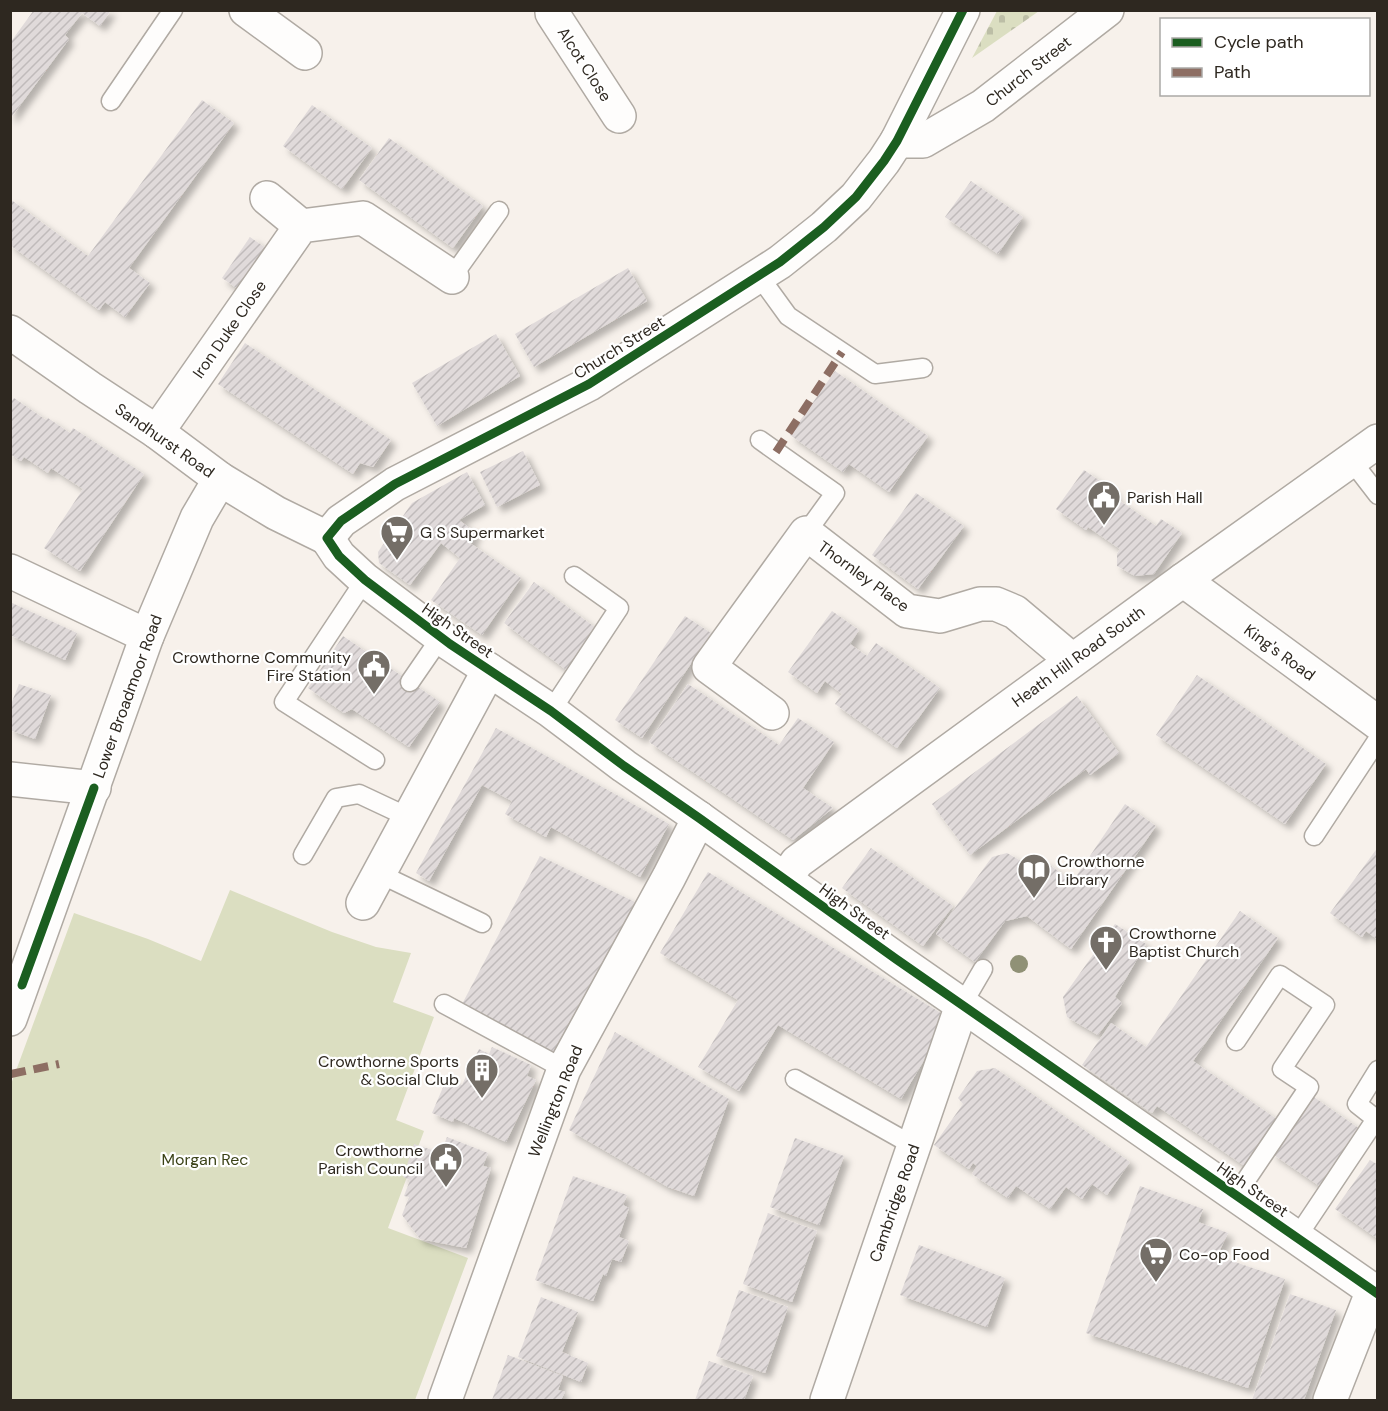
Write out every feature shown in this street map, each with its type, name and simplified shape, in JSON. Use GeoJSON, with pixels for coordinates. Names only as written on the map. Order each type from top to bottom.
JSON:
{"type":"FeatureCollection","features":[{"type":"Feature","properties":{"kind":"street"},"geometry":{"type":"LineString","coordinates":[[246,10],[305,53]]}},
{"type":"Feature","properties":{"kind":"street","name":"Alcot Close"},"geometry":{"type":"LineString","coordinates":[[552,10],[619,116]]}},
{"type":"Feature","properties":{"kind":"street"},"geometry":{"type":"LineString","coordinates":[[897,141],[963,10]]}},
{"type":"Feature","properties":{"kind":"street","name":"Church Street"},"geometry":{"type":"LineString","coordinates":[[327,537],[341,521],[395,484],[589,384],[780,262],[824,227],[856,197],[897,141],[923,141],[983,106],[1107,10]]}},
{"type":"Feature","properties":{"kind":"street"},"geometry":{"type":"LineString","coordinates":[[267,198],[301,226],[363,219],[452,277]]}},
{"type":"Feature","properties":{"kind":"street","name":"Iron Duke Close"},"geometry":{"type":"LineString","coordinates":[[157,432],[301,226]]}},
{"type":"Feature","properties":{"kind":"street","name":"Sandhurst Road"},"geometry":{"type":"LineString","coordinates":[[10,332],[157,432],[220,479],[276,513],[327,537]]}},
{"type":"Feature","properties":{"kind":"street","name":"Heath Hill Road South"},"geometry":{"type":"LineString","coordinates":[[785,879],[797,862],[1072,660],[1377,441]]}},
{"type":"Feature","properties":{"kind":"street","name":"Lower Broadmoor Road"},"geometry":{"type":"LineString","coordinates":[[10,1019],[147,636],[197,518],[220,479]]}},
{"type":"Feature","properties":{"kind":"street","name":"Thornley Place"},"geometry":{"type":"LineString","coordinates":[[772,713],[709,667],[806,533],[906,611],[940,616],[980,604],[996,604],[1014,612],[1072,660]]}},
{"type":"Feature","properties":{"kind":"street","name":"High Street"},"geometry":{"type":"LineString","coordinates":[[327,537],[339,556],[365,579],[441,637],[551,711],[624,766],[962,1005],[1375,1292]]}},
{"type":"Feature","properties":{"kind":"street"},"geometry":{"type":"LineString","coordinates":[[10,571],[147,636]]}},
{"type":"Feature","properties":{"kind":"street","name":"King's Road"},"geometry":{"type":"LineString","coordinates":[[1183,580],[1377,723]]}},
{"type":"Feature","properties":{"kind":"street","name":"High Street"},"geometry":{"type":"LineString","coordinates":[[363,903],[489,670]]}},
{"type":"Feature","properties":{"kind":"street"},"geometry":{"type":"LineString","coordinates":[[10,779],[94,788]]}},
{"type":"Feature","properties":{"kind":"street","name":"Wellington Road"},"geometry":{"type":"LineString","coordinates":[[445,1401],[564,1069],[699,818]]}},
{"type":"Feature","properties":{"kind":"street","name":"Cambridge Road"},"geometry":{"type":"LineString","coordinates":[[827,1401],[962,1005]]}},
{"type":"Feature","properties":{"kind":"street"},"geometry":{"type":"LineString","coordinates":[[1330,1401],[1375,1292]]}},
{"type":"Feature","properties":{"kind":"lane"},"geometry":{"type":"LineString","coordinates":[[111,101],[173,10]]}},
{"type":"Feature","properties":{"kind":"lane"},"geometry":{"type":"LineString","coordinates":[[452,277],[499,211]]}},
{"type":"Feature","properties":{"kind":"lane"},"geometry":{"type":"LineString","coordinates":[[759,276],[788,316],[875,374],[923,368]]}},
{"type":"Feature","properties":{"kind":"lane"},"geometry":{"type":"LineString","coordinates":[[760,440],[835,493],[806,533]]}},
{"type":"Feature","properties":{"kind":"lane"},"geometry":{"type":"LineString","coordinates":[[1351,460],[1377,495]]}},
{"type":"Feature","properties":{"kind":"lane"},"geometry":{"type":"LineString","coordinates":[[551,711],[619,608],[574,576]]}},
{"type":"Feature","properties":{"kind":"lane"},"geometry":{"type":"LineString","coordinates":[[365,579],[285,702],[375,760]]}},
{"type":"Feature","properties":{"kind":"lane"},"geometry":{"type":"LineString","coordinates":[[410,682],[441,637]]}},
{"type":"Feature","properties":{"kind":"lane"},"geometry":{"type":"LineString","coordinates":[[1314,836],[1377,739]]}},
{"type":"Feature","properties":{"kind":"lane"},"geometry":{"type":"LineString","coordinates":[[303,855],[336,798],[358,794],[408,817]]}},
{"type":"Feature","properties":{"kind":"lane"},"geometry":{"type":"LineString","coordinates":[[378,873],[482,923]]}},
{"type":"Feature","properties":{"kind":"lane"},"geometry":{"type":"LineString","coordinates":[[962,1005],[983,969]]}},
{"type":"Feature","properties":{"kind":"lane"},"geometry":{"type":"LineString","coordinates":[[1236,1041],[1280,975],[1325,1005],[1282,1070],[1309,1087],[1236,1195]]}},
{"type":"Feature","properties":{"kind":"lane"},"geometry":{"type":"LineString","coordinates":[[444,1004],[564,1069]]}},
{"type":"Feature","properties":{"kind":"lane"},"geometry":{"type":"LineString","coordinates":[[1297,1237],[1376,1119],[1356,1104],[1377,1070]]}},
{"type":"Feature","properties":{"kind":"lane"},"geometry":{"type":"LineString","coordinates":[[795,1078],[914,1146]]}},
{"type":"Feature","properties":{"kind":"green space"},"geometry":{"type":"Polygon","coordinates":[[[997,11],[1039,11],[972,58],[997,11]]]}},
{"type":"Feature","properties":{"kind":"green space","name":"Morgan Rec"},"geometry":{"type":"Polygon","coordinates":[[[230,890],[332,932],[376,947],[411,953],[393,1002],[434,1017],[396,1120],[424,1131],[388,1228],[468,1258],[415,1400],[11,1400],[10,1087],[74,913],[148,939],[201,961],[230,890]]]}},
{"type":"Feature","properties":{"kind":"building"},"geometry":{"type":"Polygon","coordinates":[[[34,10],[111,10],[100,26],[82,13],[65,35],[69,39],[10,119],[10,43],[34,10]]]}},
{"type":"Feature","properties":{"kind":"building"},"geometry":{"type":"Polygon","coordinates":[[[202,100],[234,123],[129,268],[150,283],[125,317],[105,302],[99,310],[10,245],[10,199],[88,256],[202,100]]]}},
{"type":"Feature","properties":{"kind":"building"},"geometry":{"type":"Polygon","coordinates":[[[312,105],[372,148],[342,189],[283,146],[312,105]]]}},
{"type":"Feature","properties":{"kind":"building"},"geometry":{"type":"Polygon","coordinates":[[[389,138],[483,206],[453,248],[359,180],[389,138]]]}},
{"type":"Feature","properties":{"kind":"building"},"geometry":{"type":"Polygon","coordinates":[[[971,181],[1023,217],[998,254],[945,217],[971,181]]]}},
{"type":"Feature","properties":{"kind":"building"},"geometry":{"type":"Polygon","coordinates":[[[250,237],[273,253],[245,294],[222,278],[250,237]]]}},
{"type":"Feature","properties":{"kind":"building"},"geometry":{"type":"Polygon","coordinates":[[[628,268],[647,301],[534,367],[515,334],[628,268]]]}},
{"type":"Feature","properties":{"kind":"building"},"geometry":{"type":"Polygon","coordinates":[[[496,334],[520,376],[437,426],[412,383],[496,334]]]}},
{"type":"Feature","properties":{"kind":"building"},"geometry":{"type":"Polygon","coordinates":[[[245,343],[391,440],[373,467],[360,463],[353,474],[218,384],[245,343]]]}},
{"type":"Feature","properties":{"kind":"building"},"geometry":{"type":"Polygon","coordinates":[[[835,371],[928,436],[889,492],[849,464],[843,472],[790,435],[835,371]]]}},
{"type":"Feature","properties":{"kind":"building"},"geometry":{"type":"Polygon","coordinates":[[[14,398],[70,433],[73,428],[144,474],[80,571],[44,548],[83,489],[51,468],[48,473],[24,457],[21,461],[10,454],[10,403],[14,398]]]}},
{"type":"Feature","properties":{"kind":"building"},"geometry":{"type":"Polygon","coordinates":[[[523,451],[540,485],[497,507],[480,472],[523,451]]]}},
{"type":"Feature","properties":{"kind":"building"},"geometry":{"type":"Polygon","coordinates":[[[1084,470],[1116,492],[1113,496],[1156,526],[1161,519],[1182,533],[1154,574],[1135,576],[1117,566],[1117,554],[1120,549],[1088,527],[1086,530],[1056,509],[1084,470]]]}},
{"type":"Feature","properties":{"kind":"building"},"geometry":{"type":"Polygon","coordinates":[[[467,472],[485,505],[459,520],[476,533],[470,543],[521,578],[482,635],[431,600],[460,558],[441,543],[410,585],[379,563],[378,552],[412,503],[467,472]]]}},
{"type":"Feature","properties":{"kind":"building"},"geometry":{"type":"Polygon","coordinates":[[[916,493],[964,526],[918,589],[872,555],[916,493]]]}},
{"type":"Feature","properties":{"kind":"building"},"geometry":{"type":"Polygon","coordinates":[[[534,582],[600,631],[569,672],[504,623],[534,582]]]}},
{"type":"Feature","properties":{"kind":"building"},"geometry":{"type":"Polygon","coordinates":[[[10,602],[77,633],[65,660],[10,635],[10,602]]]}},
{"type":"Feature","properties":{"kind":"building"},"geometry":{"type":"Polygon","coordinates":[[[832,611],[859,630],[850,644],[867,656],[876,643],[940,688],[897,748],[835,704],[842,694],[825,681],[817,693],[788,672],[832,611]]]}},
{"type":"Feature","properties":{"kind":"building"},"geometry":{"type":"Polygon","coordinates":[[[685,616],[711,633],[642,738],[615,720],[685,616]]]}},
{"type":"Feature","properties":{"kind":"building","name":"Crowthorne Community Fire Station"},"geometry":{"type":"Polygon","coordinates":[[[343,636],[440,702],[409,747],[352,709],[344,713],[308,688],[343,636]]]}},
{"type":"Feature","properties":{"kind":"building"},"geometry":{"type":"Polygon","coordinates":[[[1197,675],[1326,764],[1285,824],[1156,735],[1197,675]]]}},
{"type":"Feature","properties":{"kind":"building"},"geometry":{"type":"Polygon","coordinates":[[[19,684],[51,695],[35,739],[10,730],[10,707],[19,684]]]}},
{"type":"Feature","properties":{"kind":"building"},"geometry":{"type":"Polygon","coordinates":[[[688,684],[779,745],[798,718],[834,742],[803,788],[833,808],[793,840],[649,742],[688,684]]]}},
{"type":"Feature","properties":{"kind":"building"},"geometry":{"type":"Polygon","coordinates":[[[1077,696],[1119,753],[1090,775],[1086,769],[970,855],[932,804],[1077,696]]]}},
{"type":"Feature","properties":{"kind":"building"},"geometry":{"type":"Polygon","coordinates":[[[496,728],[669,824],[640,877],[551,827],[546,837],[505,814],[512,801],[482,785],[429,881],[416,873],[496,728]]]}},
{"type":"Feature","properties":{"kind":"building","name":"Crowthorne Library"},"geometry":{"type":"Polygon","coordinates":[[[1125,804],[1156,826],[1071,949],[1027,916],[1005,921],[975,962],[936,934],[992,857],[1007,853],[1026,864],[1042,860],[1073,881],[1125,804]]]}},
{"type":"Feature","properties":{"kind":"building"},"geometry":{"type":"Polygon","coordinates":[[[1378,847],[1378,940],[1366,931],[1362,937],[1330,913],[1378,847]]]}},
{"type":"Feature","properties":{"kind":"building"},"geometry":{"type":"Polygon","coordinates":[[[871,848],[953,906],[923,946],[842,888],[871,848]]]}},
{"type":"Feature","properties":{"kind":"building"},"geometry":{"type":"Polygon","coordinates":[[[540,856],[635,902],[552,1054],[460,1008],[540,856]]]}},
{"type":"Feature","properties":{"kind":"building"},"geometry":{"type":"Polygon","coordinates":[[[708,872],[949,1018],[901,1099],[778,1025],[739,1091],[698,1067],[738,1000],[660,953],[708,872]]]}},
{"type":"Feature","properties":{"kind":"building"},"geometry":{"type":"Polygon","coordinates":[[[1240,911],[1278,938],[1193,1061],[1278,1120],[1246,1167],[1157,1106],[1152,1113],[1082,1065],[1111,1023],[1146,1047],[1240,911]]]}},
{"type":"Feature","properties":{"kind":"building","name":"Crowthorne Baptist Church"},"geometry":{"type":"Polygon","coordinates":[[[1115,924],[1146,944],[1115,997],[1122,1003],[1098,1035],[1067,1017],[1063,997],[1115,924]]]}},
{"type":"Feature","properties":{"kind":"building"},"geometry":{"type":"Polygon","coordinates":[[[615,1032],[729,1099],[694,1196],[668,1187],[569,1130],[615,1032]]]}},
{"type":"Feature","properties":{"kind":"building","name":"Crowthorne Sports & Social Club"},"geometry":{"type":"Polygon","coordinates":[[[492,1047],[531,1065],[527,1076],[536,1080],[506,1142],[454,1118],[453,1122],[432,1113],[447,1078],[462,1085],[479,1049],[489,1054],[492,1047]]]}},
{"type":"Feature","properties":{"kind":"building"},"geometry":{"type":"Polygon","coordinates":[[[995,1068],[1130,1162],[1107,1195],[1092,1184],[1082,1199],[1066,1187],[1050,1209],[1016,1186],[1008,1198],[972,1174],[977,1166],[973,1163],[969,1169],[934,1145],[963,1104],[958,1098],[977,1071],[995,1068]]]}},
{"type":"Feature","properties":{"kind":"building"},"geometry":{"type":"Polygon","coordinates":[[[1311,1095],[1360,1129],[1321,1187],[1271,1153],[1311,1095]]]}},
{"type":"Feature","properties":{"kind":"building","name":"Crowthorne Parish Council"},"geometry":{"type":"Polygon","coordinates":[[[447,1137],[488,1153],[483,1166],[491,1168],[466,1248],[420,1239],[402,1215],[409,1197],[404,1196],[410,1180],[403,1177],[414,1144],[441,1153],[447,1137]]]}},
{"type":"Feature","properties":{"kind":"building"},"geometry":{"type":"Polygon","coordinates":[[[795,1138],[844,1156],[819,1225],[770,1207],[795,1138]]]}},
{"type":"Feature","properties":{"kind":"building"},"geometry":{"type":"Polygon","coordinates":[[[1370,1160],[1378,1165],[1378,1239],[1335,1209],[1370,1160]]]}},
{"type":"Feature","properties":{"kind":"building"},"geometry":{"type":"Polygon","coordinates":[[[573,1176],[627,1195],[623,1205],[629,1208],[619,1237],[629,1241],[621,1262],[612,1259],[606,1276],[603,1274],[593,1301],[535,1280],[573,1176]]]}},
{"type":"Feature","properties":{"kind":"building","name":"Co-op Food"},"geometry":{"type":"Polygon","coordinates":[[[1140,1186],[1203,1209],[1198,1222],[1228,1233],[1217,1256],[1285,1279],[1248,1388],[1086,1333],[1140,1186]]]}},
{"type":"Feature","properties":{"kind":"building"},"geometry":{"type":"Polygon","coordinates":[[[768,1213],[817,1231],[792,1302],[743,1284],[768,1213]]]}},
{"type":"Feature","properties":{"kind":"building"},"geometry":{"type":"Polygon","coordinates":[[[919,1245],[1005,1278],[987,1327],[900,1295],[919,1245]]]}},
{"type":"Feature","properties":{"kind":"building"},"geometry":{"type":"Polygon","coordinates":[[[739,1290],[788,1307],[765,1373],[716,1356],[739,1290]]]}},
{"type":"Feature","properties":{"kind":"building"},"geometry":{"type":"Polygon","coordinates":[[[1290,1294],[1336,1310],[1304,1400],[1252,1400],[1290,1294]]]}},
{"type":"Feature","properties":{"kind":"building"},"geometry":{"type":"Polygon","coordinates":[[[541,1297],[578,1312],[562,1352],[588,1363],[581,1382],[518,1357],[541,1297]]]}},
{"type":"Feature","properties":{"kind":"building"},"geometry":{"type":"Polygon","coordinates":[[[508,1355],[563,1376],[558,1390],[565,1392],[561,1400],[492,1400],[508,1355]]]}},
{"type":"Feature","properties":{"kind":"building"},"geometry":{"type":"Polygon","coordinates":[[[709,1361],[753,1376],[744,1400],[695,1400],[709,1361]]]}},
{"type":"Feature","properties":{"kind":"marked path"},"geometry":{"type":"LineString","coordinates":[[776,452],[842,352]]}},
{"type":"Feature","properties":{"kind":"marked path"},"geometry":{"type":"LineString","coordinates":[[11,1074],[59,1064]]}},
{"type":"Feature","properties":{"kind":"cycle path"},"geometry":{"type":"LineString","coordinates":[[963,10],[897,141],[856,197],[824,227],[780,262],[589,384],[395,484],[341,521],[327,538],[339,556],[365,580],[450,644],[551,711],[624,766],[896,959],[1378,1294]]}},
{"type":"Feature","properties":{"kind":"cycle path"},"geometry":{"type":"LineString","coordinates":[[22,985],[94,788]]}},
{"type":"Feature","properties":{"kind":"place","name":"Parish Hall"},"geometry":{"type":"Point","coordinates":[1104,526]}},
{"type":"Feature","properties":{"kind":"place","name":"G S Supermarket"},"geometry":{"type":"Point","coordinates":[397,561]}},
{"type":"Feature","properties":{"kind":"place","name":"Crowthorne Community Fire Station"},"geometry":{"type":"Point","coordinates":[374,695]}},
{"type":"Feature","properties":{"kind":"place","name":"Crowthorne Library"},"geometry":{"type":"Point","coordinates":[1034,899]}},
{"type":"Feature","properties":{"kind":"place","name":"Crowthorne Baptist Church"},"geometry":{"type":"Point","coordinates":[1106,971]}},
{"type":"Feature","properties":{"kind":"place","name":"Crowthorne Sports & Social Club"},"geometry":{"type":"Point","coordinates":[482,1099]}},
{"type":"Feature","properties":{"kind":"place","name":"Crowthorne Parish Council"},"geometry":{"type":"Point","coordinates":[446,1188]}},
{"type":"Feature","properties":{"kind":"place","name":"Co-op Food"},"geometry":{"type":"Point","coordinates":[1156,1283]}}]}
